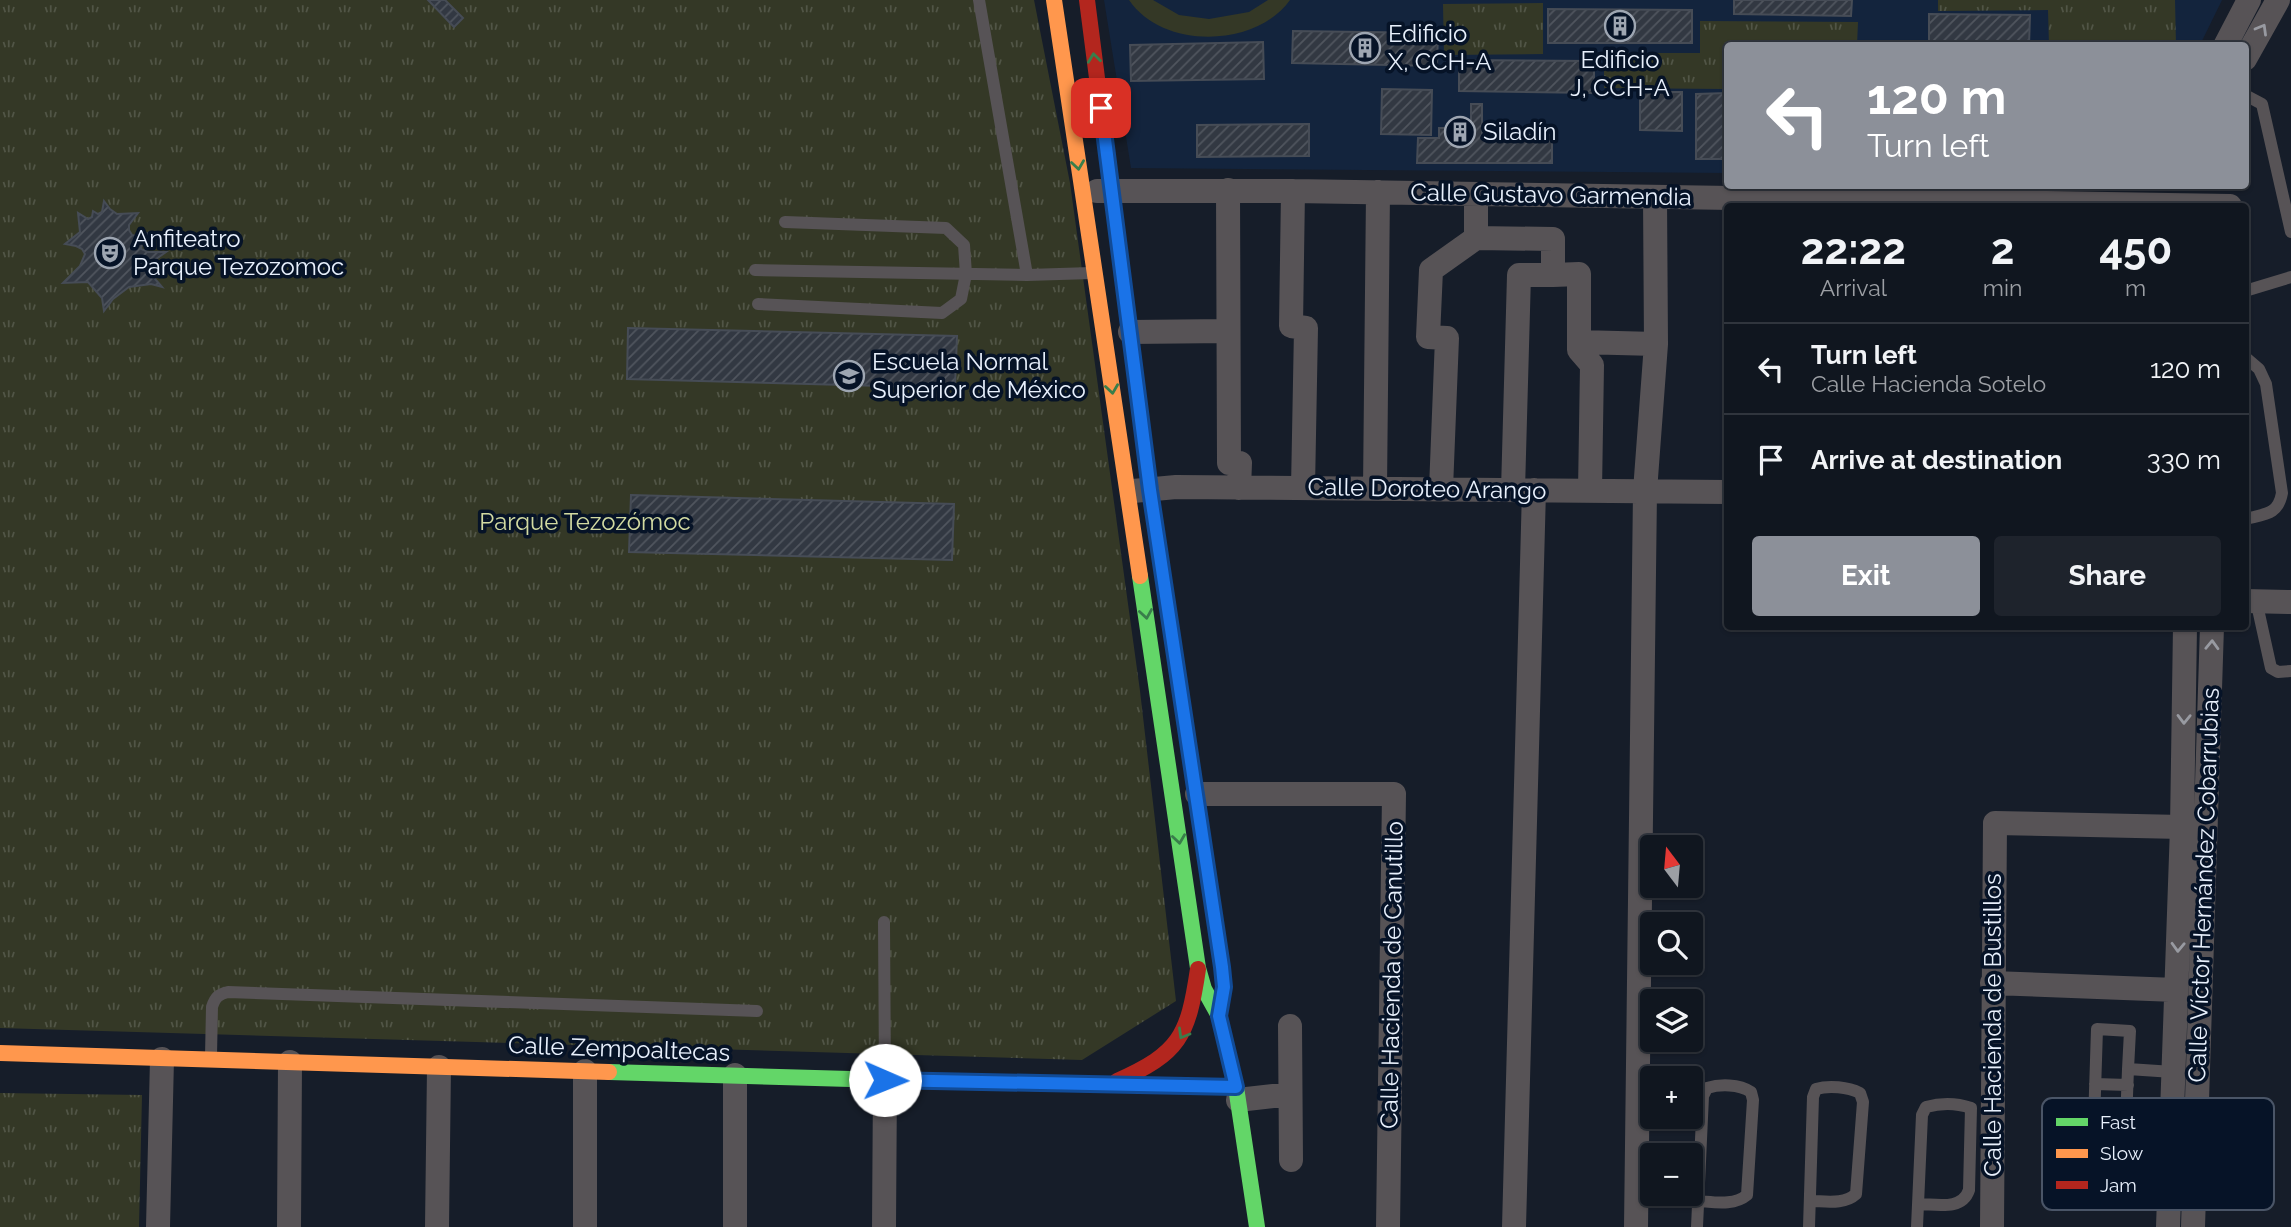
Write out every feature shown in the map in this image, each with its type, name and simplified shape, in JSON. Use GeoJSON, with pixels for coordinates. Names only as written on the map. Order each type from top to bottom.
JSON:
{"type":"FeatureCollection","features":[{"type":"Feature","properties":{"kind":"street"},"geometry":{"type":"LineString","coordinates":[[1054,0],[1095,273],[1143,495]]}},
{"type":"Feature","properties":{"kind":"street"},"geometry":{"type":"LineString","coordinates":[[1087,0],[1130,332],[1143,495],[1198,968],[1204,989],[1219,1016],[1237,1093],[1256,1224]]}},
{"type":"Feature","properties":{"kind":"street"},"geometry":{"type":"LineString","coordinates":[[2227,42],[2249,0]]}},
{"type":"Feature","properties":{"kind":"street"},"geometry":{"type":"LineString","coordinates":[[2249,52],[2278,0]]}},
{"type":"Feature","properties":{"kind":"street"},"geometry":{"type":"LineString","coordinates":[[1228,190],[1229,463],[1240,463],[1239,488]]}},
{"type":"Feature","properties":{"kind":"street"},"geometry":{"type":"LineString","coordinates":[[1293,191],[1291,326],[1306,328],[1303,488]]}},
{"type":"Feature","properties":{"kind":"street","name":"Calle Gustavo Garmendia"},"geometry":{"type":"LineString","coordinates":[[1082,192],[1378,192],[1838,203],[2204,199]]}},
{"type":"Feature","properties":{"kind":"street"},"geometry":{"type":"LineString","coordinates":[[1375,489],[1378,192]]}},
{"type":"Feature","properties":{"kind":"street"},"geometry":{"type":"LineString","coordinates":[[1476,194],[1476,238]]}},
{"type":"Feature","properties":{"kind":"street"},"geometry":{"type":"LineString","coordinates":[[1636,1227],[1645,491],[1656,344],[1655,197]]}},
{"type":"Feature","properties":{"kind":"street"},"geometry":{"type":"LineString","coordinates":[[1441,489],[1447,338],[1428,337],[1431,270],[1476,238],[1553,239],[1553,275]]}},
{"type":"Feature","properties":{"kind":"street"},"geometry":{"type":"LineString","coordinates":[[1514,1227],[1523,490],[1520,275],[1579,274],[1579,350],[1592,365],[1590,491]]}},
{"type":"Feature","properties":{"kind":"street"},"geometry":{"type":"LineString","coordinates":[[1130,332],[1228,331]]}},
{"type":"Feature","properties":{"kind":"street"},"geometry":{"type":"LineString","coordinates":[[1579,342],[1656,344]]}},
{"type":"Feature","properties":{"kind":"street","name":"Calle Doroteo Arango"},"geometry":{"type":"LineString","coordinates":[[1143,495],[1176,487],[1724,492]]}},
{"type":"Feature","properties":{"kind":"street"},"geometry":{"type":"LineString","coordinates":[[2250,601],[2291,602]]}},
{"type":"Feature","properties":{"kind":"street","name":"Calle Víctor Hernández Cobarrubias"},"geometry":{"type":"LineString","coordinates":[[2172,1098],[2182,827],[2185,630]]}},
{"type":"Feature","properties":{"kind":"street","name":"Calle Víctor Hernández Cobarrubias"},"geometry":{"type":"LineString","coordinates":[[2197,1098],[2213,630]]}},
{"type":"Feature","properties":{"kind":"street","name":"Calle Hacienda de Canutillo"},"geometry":{"type":"LineString","coordinates":[[1197,794],[1394,794],[1388,1227]]}},
{"type":"Feature","properties":{"kind":"street","name":"Calle Hacienda de Bustillos"},"geometry":{"type":"LineString","coordinates":[[1992,1227],[1995,823],[2182,827]]}},
{"type":"Feature","properties":{"kind":"street"},"geometry":{"type":"LineString","coordinates":[[1114,1083],[1149,1068],[1174,1048],[1189,1022],[1198,968]]}},
{"type":"Feature","properties":{"kind":"street"},"geometry":{"type":"LineString","coordinates":[[1992,983],[2176,990]]}},
{"type":"Feature","properties":{"kind":"street"},"geometry":{"type":"LineString","coordinates":[[1219,1016],[1224,987]]}},
{"type":"Feature","properties":{"kind":"street"},"geometry":{"type":"LineString","coordinates":[[1290,1026],[1291,1160]]}},
{"type":"Feature","properties":{"kind":"street","name":"Calle Zempoaltecas"},"geometry":{"type":"LineString","coordinates":[[0,1053],[885,1080],[1114,1083],[1237,1093]]}},
{"type":"Feature","properties":{"kind":"street"},"geometry":{"type":"LineString","coordinates":[[158,1227],[162,1059]]}},
{"type":"Feature","properties":{"kind":"street"},"geometry":{"type":"LineString","coordinates":[[289,1227],[290,1062]]}},
{"type":"Feature","properties":{"kind":"street"},"geometry":{"type":"LineString","coordinates":[[437,1227],[439,1067]]}},
{"type":"Feature","properties":{"kind":"street"},"geometry":{"type":"LineString","coordinates":[[584,1227],[585,1071]]}},
{"type":"Feature","properties":{"kind":"street"},"geometry":{"type":"LineString","coordinates":[[735,1075],[735,1227]]}},
{"type":"Feature","properties":{"kind":"street"},"geometry":{"type":"LineString","coordinates":[[884,1227],[885,1080]]}},
{"type":"Feature","properties":{"kind":"street"},"geometry":{"type":"LineString","coordinates":[[1237,1093],[1290,1094]]}},
{"type":"Feature","properties":{"kind":"lane"},"geometry":{"type":"LineString","coordinates":[[979,0],[1027,275]]}},
{"type":"Feature","properties":{"kind":"lane"},"geometry":{"type":"LineString","coordinates":[[2249,97],[2262,104],[2291,232]]}},
{"type":"Feature","properties":{"kind":"lane"},"geometry":{"type":"LineString","coordinates":[[758,304],[942,313],[961,299],[966,274],[964,245],[946,228],[785,222]]}},
{"type":"Feature","properties":{"kind":"lane"},"geometry":{"type":"LineString","coordinates":[[755,270],[1027,275],[1095,273]]}},
{"type":"Feature","properties":{"kind":"lane"},"geometry":{"type":"LineString","coordinates":[[2249,290],[2291,276]]}},
{"type":"Feature","properties":{"kind":"lane"},"geometry":{"type":"LineString","coordinates":[[2249,360],[2259,369],[2266,384],[2282,493],[2280,504],[2273,512],[2249,518]]}},
{"type":"Feature","properties":{"kind":"lane"},"geometry":{"type":"LineString","coordinates":[[2250,601],[2271,668],[2278,672],[2291,671]]}},
{"type":"Feature","properties":{"kind":"lane"},"geometry":{"type":"LineString","coordinates":[[884,922],[885,1080]]}},
{"type":"Feature","properties":{"kind":"lane"},"geometry":{"type":"LineString","coordinates":[[211,1060],[212,1007],[220,994],[228,992],[757,1011]]}},
{"type":"Feature","properties":{"kind":"lane"},"geometry":{"type":"LineString","coordinates":[[2095,1098],[2097,1029],[2130,1031],[2127,1098]]}},
{"type":"Feature","properties":{"kind":"lane"},"geometry":{"type":"LineString","coordinates":[[2128,1069],[2173,1072]]}},
{"type":"Feature","properties":{"kind":"lane"},"geometry":{"type":"LineString","coordinates":[[2095,1084],[2128,1085]]}},
{"type":"Feature","properties":{"kind":"lane"},"geometry":{"type":"LineString","coordinates":[[1715,1086],[1744,1087],[1751,1092],[1753,1100],[1749,1188],[1741,1200],[1698,1201],[1703,1096],[1707,1088],[1715,1086]]}},
{"type":"Feature","properties":{"kind":"lane"},"geometry":{"type":"LineString","coordinates":[[1809,1227],[1813,1097],[1816,1089],[1824,1086],[1852,1089],[1860,1093],[1863,1102],[1856,1194],[1843,1201],[1810,1201]]}},
{"type":"Feature","properties":{"kind":"lane"},"geometry":{"type":"LineString","coordinates":[[1917,1227],[1918,1204],[1922,1115],[1926,1107],[1935,1104],[1971,1108],[1967,1197],[1961,1203],[1918,1204]]}},
{"type":"Feature","properties":{"kind":"lane"},"geometry":{"type":"LineString","coordinates":[[1697,1227],[1698,1206]]}},
{"type":"Feature","properties":{"kind":"shaded area"},"geometry":{"type":"Polygon","coordinates":[[[1104,0],[2222,0],[2201,42],[1724,42],[1724,173],[1131,168],[1104,0]]]}},
{"type":"Feature","properties":{"kind":"green space","name":"Parque Tezozómoc"},"geometry":{"type":"Polygon","coordinates":[[[0,0],[1034,0],[1070,183],[1140,691],[1176,1001],[1082,1060],[0,1028],[0,0]]]}},
{"type":"Feature","properties":{"kind":"green space"},"geometry":{"type":"Polygon","coordinates":[[[1129,0],[1153,0],[1179,15],[1209,19],[1249,12],[1268,0],[1290,0],[1275,16],[1255,27],[1210,37],[1186,35],[1164,28],[1144,16],[1129,0]]]}},
{"type":"Feature","properties":{"kind":"green space"},"geometry":{"type":"Polygon","coordinates":[[[1938,0],[2175,0],[2176,42],[2049,42],[2048,10],[1938,11],[1938,0]]]}},
{"type":"Feature","properties":{"kind":"green space"},"geometry":{"type":"Polygon","coordinates":[[[1543,3],[1543,54],[1444,55],[1443,4],[1543,3]]]}},
{"type":"Feature","properties":{"kind":"green space"},"geometry":{"type":"Polygon","coordinates":[[[1700,21],[1858,22],[1857,42],[1724,42],[1724,89],[1604,88],[1604,53],[1700,53],[1700,21]]]}},
{"type":"Feature","properties":{"kind":"green space"},"geometry":{"type":"Polygon","coordinates":[[[0,1093],[142,1095],[139,1227],[0,1227],[0,1093]]]}},
{"type":"Feature","properties":{"kind":"building"},"geometry":{"type":"Polygon","coordinates":[[[428,0],[445,0],[463,18],[454,27],[428,0]]]}},
{"type":"Feature","properties":{"kind":"building"},"geometry":{"type":"Polygon","coordinates":[[[1734,0],[1852,0],[1851,16],[1734,14],[1734,0]]]}},
{"type":"Feature","properties":{"kind":"building","name":"Edificio J, CCH-A"},"geometry":{"type":"Polygon","coordinates":[[[1548,9],[1692,10],[1692,43],[1548,43],[1548,9]]]}},
{"type":"Feature","properties":{"kind":"building"},"geometry":{"type":"Polygon","coordinates":[[[1929,14],[2030,15],[2029,42],[1929,42],[1929,14]]]}},
{"type":"Feature","properties":{"kind":"building","name":"Edificio X, CCH-A"},"geometry":{"type":"Polygon","coordinates":[[[1293,31],[1438,33],[1437,66],[1292,63],[1293,31]]]}},
{"type":"Feature","properties":{"kind":"building"},"geometry":{"type":"Polygon","coordinates":[[[1263,42],[1264,79],[1131,81],[1130,45],[1263,42]]]}},
{"type":"Feature","properties":{"kind":"building"},"geometry":{"type":"Polygon","coordinates":[[[1459,60],[1594,61],[1594,93],[1459,91],[1459,60]]]}},
{"type":"Feature","properties":{"kind":"building"},"geometry":{"type":"Polygon","coordinates":[[[1382,89],[1432,90],[1431,135],[1381,134],[1382,89]]]}},
{"type":"Feature","properties":{"kind":"building"},"geometry":{"type":"Polygon","coordinates":[[[1640,92],[1682,92],[1682,131],[1640,130],[1640,92]]]}},
{"type":"Feature","properties":{"kind":"building"},"geometry":{"type":"Polygon","coordinates":[[[1724,93],[1724,159],[1696,159],[1696,94],[1724,93]]]}},
{"type":"Feature","properties":{"kind":"building","name":"Siladín"},"geometry":{"type":"Polygon","coordinates":[[[1471,104],[1482,104],[1482,135],[1552,135],[1552,163],[1417,163],[1418,138],[1439,138],[1439,128],[1471,128],[1471,104]]]}},
{"type":"Feature","properties":{"kind":"building"},"geometry":{"type":"Polygon","coordinates":[[[1309,124],[1309,156],[1197,157],[1197,125],[1309,124]]]}},
{"type":"Feature","properties":{"kind":"building"},"geometry":{"type":"Polygon","coordinates":[[[104,201],[117,214],[138,213],[129,225],[129,230],[132,235],[140,237],[148,233],[141,249],[148,252],[166,252],[149,264],[150,273],[162,287],[151,284],[129,287],[113,299],[104,311],[102,298],[88,282],[63,283],[80,266],[85,254],[76,246],[65,244],[80,232],[78,213],[88,219],[92,217],[93,211],[98,214],[102,212],[104,201]]]}},
{"type":"Feature","properties":{"kind":"building"},"geometry":{"type":"Polygon","coordinates":[[[628,328],[957,336],[955,388],[627,379],[628,328]]]}},
{"type":"Feature","properties":{"kind":"building"},"geometry":{"type":"Polygon","coordinates":[[[631,495],[954,504],[952,560],[629,552],[631,495]]]}},
{"type":"Feature","properties":{"kind":"traffic: fast"},"geometry":{"type":"LineString","coordinates":[[1140,576],[1198,968],[1204,989],[1219,1016],[1236,1087],[1257,1227]]}},
{"type":"Feature","properties":{"kind":"traffic: fast"},"geometry":{"type":"LineString","coordinates":[[609,1072],[921,1081]]}},
{"type":"Feature","properties":{"kind":"traffic: slow"},"geometry":{"type":"LineString","coordinates":[[1054,0],[1140,576]]}},
{"type":"Feature","properties":{"kind":"traffic: slow"},"geometry":{"type":"LineString","coordinates":[[1127,312],[1149,482]]}},
{"type":"Feature","properties":{"kind":"traffic: slow"},"geometry":{"type":"LineString","coordinates":[[0,1053],[609,1072]]}},
{"type":"Feature","properties":{"kind":"traffic: slow"},"geometry":{"type":"LineString","coordinates":[[921,1081],[1236,1087]]}},
{"type":"Feature","properties":{"kind":"traffic: jam"},"geometry":{"type":"LineString","coordinates":[[1087,0],[1127,312]]}},
{"type":"Feature","properties":{"kind":"traffic: jam"},"geometry":{"type":"LineString","coordinates":[[1117,1081],[1155,1061],[1177,1040],[1190,1011],[1198,969]]}},
{"type":"Feature","properties":{"kind":"place","name":"Edificio J, CCH-A"},"geometry":{"type":"Point","coordinates":[1620,26]}},
{"type":"Feature","properties":{"kind":"place","name":"Edificio X, CCH-A"},"geometry":{"type":"Point","coordinates":[1365,48]}},
{"type":"Feature","properties":{"kind":"place","name":"Siladín"},"geometry":{"type":"Point","coordinates":[1460,132]}},
{"type":"Feature","properties":{"kind":"place","name":"Anfiteatro Parque Tezozomoc"},"geometry":{"type":"Point","coordinates":[110,253]}},
{"type":"Feature","properties":{"kind":"place","name":"Escuela Normal Superior de México"},"geometry":{"type":"Point","coordinates":[849,376]}},
{"type":"Feature","properties":{"kind":"route"},"geometry":{"type":"LineString","coordinates":[[885,1080],[1236,1087],[1219,1016],[1224,987],[1222,967],[1150,490],[1101,108]]}}]}
